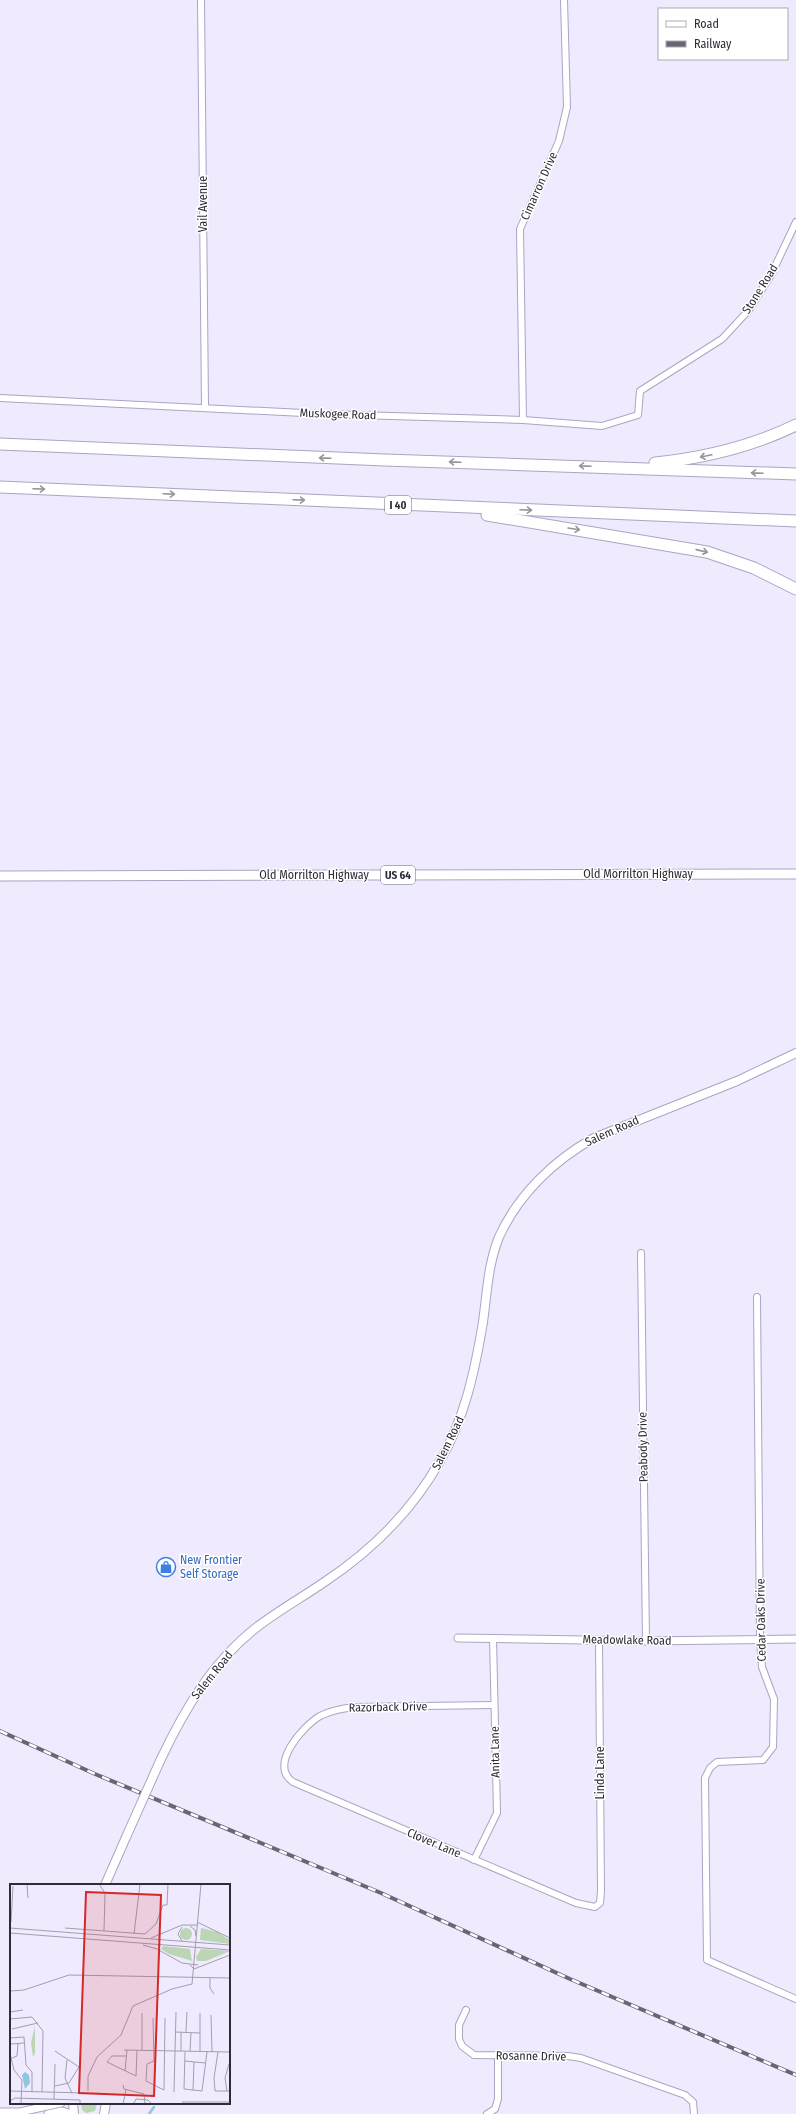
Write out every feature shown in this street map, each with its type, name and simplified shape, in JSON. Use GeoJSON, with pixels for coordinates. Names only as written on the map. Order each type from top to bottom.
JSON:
{"type":"FeatureCollection","features":[{"type":"Feature","properties":{"kind":"highway"},"geometry":{"type":"LineString","coordinates":[[612,467],[708,456],[749,445],[796,425]]}},
{"type":"Feature","properties":{"kind":"highway"},"geometry":{"type":"LineString","coordinates":[[0,444],[385,460],[796,474]]}},
{"type":"Feature","properties":{"kind":"highway","name":"I 40"},"geometry":{"type":"LineString","coordinates":[[0,487],[796,522]]}},
{"type":"Feature","properties":{"kind":"highway"},"geometry":{"type":"LineString","coordinates":[[439,507],[664,543],[707,552],[754,568],[796,589]]}},
{"type":"Feature","properties":{"kind":"main road","name":"Old Morrilton Highway"},"geometry":{"type":"LineString","coordinates":[[0,876],[796,874]]}},
{"type":"Feature","properties":{"kind":"main road","name":"Salem Road"},"geometry":{"type":"LineString","coordinates":[[105,1884],[177,1725],[197,1692],[218,1665],[257,1627],[354,1561],[401,1516],[428,1482],[442,1460],[469,1393],[474,1372],[492,1260],[499,1236],[517,1205],[540,1179],[574,1149],[594,1138],[737,1081],[796,1053]]}},
{"type":"Feature","properties":{"kind":"main road"},"geometry":{"type":"LineString","coordinates":[[104,2114],[106,2104]]}},
{"type":"Feature","properties":{"kind":"street","name":"Vail Avenue"},"geometry":{"type":"LineString","coordinates":[[201,0],[205,407]]}},
{"type":"Feature","properties":{"kind":"street","name":"Cimarron Drive"},"geometry":{"type":"LineString","coordinates":[[523,420],[520,228],[559,141],[566,107],[564,0]]}},
{"type":"Feature","properties":{"kind":"street","name":"Stone Road"},"geometry":{"type":"LineString","coordinates":[[649,384],[722,339],[748,311],[771,275],[796,222]]}},
{"type":"Feature","properties":{"kind":"street","name":"Muskogee Road"},"geometry":{"type":"LineString","coordinates":[[0,398],[323,414],[523,420],[602,426],[638,415],[640,391],[649,384]]}},
{"type":"Feature","properties":{"kind":"street","name":"Peabody Drive"},"geometry":{"type":"LineString","coordinates":[[641,1253],[646,1641]]}},
{"type":"Feature","properties":{"kind":"street","name":"Cedar Oaks Drive"},"geometry":{"type":"LineString","coordinates":[[757,1297],[760,1640],[762,1668],[774,1699],[773,1747],[763,1760],[717,1762],[710,1768],[705,1778],[707,1960],[796,1999]]}},
{"type":"Feature","properties":{"kind":"street","name":"Meadowlake Road"},"geometry":{"type":"LineString","coordinates":[[458,1638],[646,1641],[796,1639]]}},
{"type":"Feature","properties":{"kind":"street","name":"Anita Lane"},"geometry":{"type":"LineString","coordinates":[[474,1860],[496,1813],[493,1638]]}},
{"type":"Feature","properties":{"kind":"street","name":"Linda Lane"},"geometry":{"type":"LineString","coordinates":[[597,1906],[600,1902],[601,1891],[600,1640]]}},
{"type":"Feature","properties":{"kind":"street","name":"Razorback Drive"},"geometry":{"type":"LineString","coordinates":[[284,1762],[302,1730],[322,1715],[337,1709],[356,1707],[494,1706]]}},
{"type":"Feature","properties":{"kind":"street","name":"Clover Lane"},"geometry":{"type":"LineString","coordinates":[[284,1762],[286,1776],[293,1782],[576,1903],[590,1907],[597,1906]]}},
{"type":"Feature","properties":{"kind":"street","name":"Rosanne Drive"},"geometry":{"type":"LineString","coordinates":[[466,2010],[461,2017],[458,2031],[459,2039],[462,2046],[474,2055],[555,2055],[581,2058],[685,2095],[693,2102],[694,2114]]}},
{"type":"Feature","properties":{"kind":"street"},"geometry":{"type":"LineString","coordinates":[[487,2114],[495,2109],[498,2099],[498,2056]]}},
{"type":"Feature","properties":{"kind":"street"},"geometry":{"type":"LineString","coordinates":[[0,2112],[22,2113],[58,2104]]}},
{"type":"Feature","properties":{"kind":"street"},"geometry":{"type":"LineString","coordinates":[[48,2114],[62,2111],[73,2114]]}},
{"type":"Feature","properties":{"kind":"green space"},"geometry":{"type":"Polygon","coordinates":[[[81,2104],[97,2104],[95,2111],[86,2113],[82,2110],[81,2104]]]}},
{"type":"Feature","properties":{"kind":"waterway"},"geometry":{"type":"LineString","coordinates":[[149,2114],[154,2107]]}},
{"type":"Feature","properties":{"kind":"railway"},"geometry":{"type":"LineString","coordinates":[[0,1731],[95,1774],[381,1893],[570,1979],[796,2075]]}},
{"type":"Feature","properties":{"kind":"place","name":"New Frontier Self Storage"},"geometry":{"type":"Point","coordinates":[166,1567]}}]}
